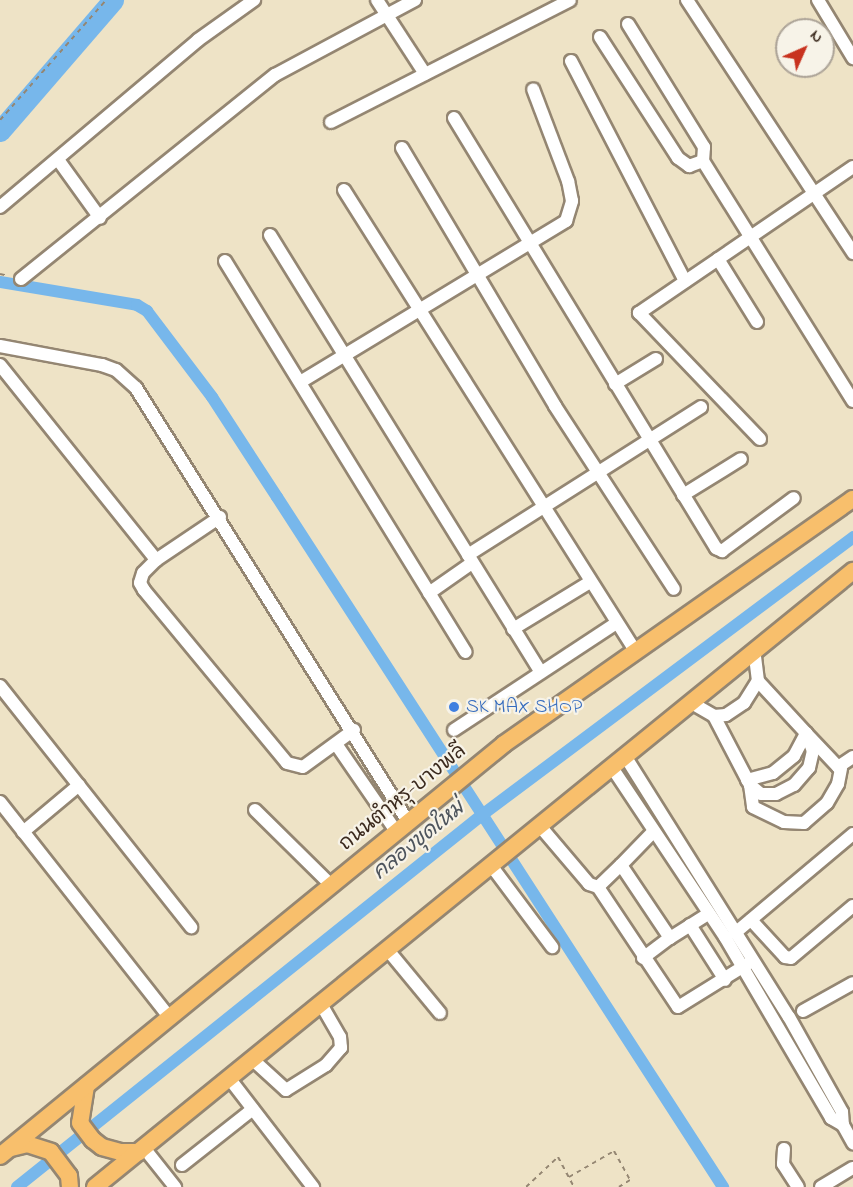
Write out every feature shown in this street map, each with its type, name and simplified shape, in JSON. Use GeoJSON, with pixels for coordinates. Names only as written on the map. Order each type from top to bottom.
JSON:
{"type":"FeatureCollection","features":[{"type":"Feature","properties":{"kind":"main road","name":"ถนนตำหรุ-บางพลี"},"geometry":{"type":"LineString","coordinates":[[5,1152],[479,763],[634,649],[853,499]]}},
{"type":"Feature","properties":{"kind":"main road"},"geometry":{"type":"LineString","coordinates":[[95,1187],[611,766],[853,572]]}},
{"type":"Feature","properties":{"kind":"main road"},"geometry":{"type":"LineString","coordinates":[[86,1086],[80,1123],[93,1140],[102,1147],[121,1152],[142,1150]]}},
{"type":"Feature","properties":{"kind":"main road"},"geometry":{"type":"LineString","coordinates":[[5,1152],[27,1144],[56,1157],[70,1187]]}},
{"type":"Feature","properties":{"kind":"street"},"geometry":{"type":"LineString","coordinates":[[0,207],[59,161],[198,40],[254,0]]}},
{"type":"Feature","properties":{"kind":"street"},"geometry":{"type":"LineString","coordinates":[[377,0],[424,74]]}},
{"type":"Feature","properties":{"kind":"street"},"geometry":{"type":"LineString","coordinates":[[21,279],[100,218],[275,75],[415,0]]}},
{"type":"Feature","properties":{"kind":"street"},"geometry":{"type":"LineString","coordinates":[[331,122],[570,0]]}},
{"type":"Feature","properties":{"kind":"street"},"geometry":{"type":"LineString","coordinates":[[687,0],[853,253]]}},
{"type":"Feature","properties":{"kind":"street"},"geometry":{"type":"LineString","coordinates":[[818,0],[853,58]]}},
{"type":"Feature","properties":{"kind":"street"},"geometry":{"type":"LineString","coordinates":[[628,24],[704,147],[703,161],[749,239],[853,402]]}},
{"type":"Feature","properties":{"kind":"street"},"geometry":{"type":"LineString","coordinates":[[600,37],[678,158],[689,166],[703,161]]}},
{"type":"Feature","properties":{"kind":"street"},"geometry":{"type":"LineString","coordinates":[[571,61],[685,281]]}},
{"type":"Feature","properties":{"kind":"street"},"geometry":{"type":"LineString","coordinates":[[302,381],[566,221],[572,201],[533,89]]}},
{"type":"Feature","properties":{"kind":"street"},"geometry":{"type":"LineString","coordinates":[[454,118],[716,548],[722,551],[794,498]]}},
{"type":"Feature","properties":{"kind":"street"},"geometry":{"type":"LineString","coordinates":[[402,147],[598,473],[674,590]]}},
{"type":"Feature","properties":{"kind":"street"},"geometry":{"type":"LineString","coordinates":[[59,161],[100,218]]}},
{"type":"Feature","properties":{"kind":"street"},"geometry":{"type":"LineString","coordinates":[[760,439],[640,316],[640,310],[749,239],[853,167]]}},
{"type":"Feature","properties":{"kind":"street"},"geometry":{"type":"LineString","coordinates":[[344,190],[634,649]]}},
{"type":"Feature","properties":{"kind":"street"},"geometry":{"type":"LineString","coordinates":[[270,235],[540,671]]}},
{"type":"Feature","properties":{"kind":"street"},"geometry":{"type":"LineString","coordinates":[[718,259],[757,322]]}},
{"type":"Feature","properties":{"kind":"street"},"geometry":{"type":"LineString","coordinates":[[225,261],[302,381],[466,652]]}},
{"type":"Feature","properties":{"kind":"street"},"geometry":{"type":"LineString","coordinates":[[0,346],[116,370],[136,388],[354,730],[401,825]]}},
{"type":"Feature","properties":{"kind":"street"},"geometry":{"type":"LineString","coordinates":[[615,384],[656,359]]}},
{"type":"Feature","properties":{"kind":"street"},"geometry":{"type":"LineString","coordinates":[[0,365],[156,560]]}},
{"type":"Feature","properties":{"kind":"street"},"geometry":{"type":"LineString","coordinates":[[429,592],[470,559],[543,508],[701,407]]}},
{"type":"Feature","properties":{"kind":"street"},"geometry":{"type":"LineString","coordinates":[[683,495],[741,459]]}},
{"type":"Feature","properties":{"kind":"street"},"geometry":{"type":"LineString","coordinates":[[220,518],[156,560],[143,573],[140,583],[144,590],[287,763],[303,767],[354,730]]}},
{"type":"Feature","properties":{"kind":"street"},"geometry":{"type":"LineString","coordinates":[[513,629],[590,582]]}},
{"type":"Feature","properties":{"kind":"street"},"geometry":{"type":"LineString","coordinates":[[454,729],[616,622]]}},
{"type":"Feature","properties":{"kind":"street"},"geometry":{"type":"LineString","coordinates":[[754,650],[758,681],[841,768]]}},
{"type":"Feature","properties":{"kind":"street"},"geometry":{"type":"LineString","coordinates":[[714,716],[726,715],[744,703],[758,681]]}},
{"type":"Feature","properties":{"kind":"street"},"geometry":{"type":"LineString","coordinates":[[0,686],[191,927]]}},
{"type":"Feature","properties":{"kind":"street"},"geometry":{"type":"LineString","coordinates":[[690,702],[714,716],[748,783],[753,807],[784,822],[804,823],[827,803],[838,784],[841,768],[853,758]]}},
{"type":"Feature","properties":{"kind":"street"},"geometry":{"type":"LineString","coordinates":[[748,783],[773,773],[794,756],[806,733]]}},
{"type":"Feature","properties":{"kind":"street"},"geometry":{"type":"LineString","coordinates":[[748,783],[762,794],[776,794],[794,785],[809,768],[813,751],[806,733]]}},
{"type":"Feature","properties":{"kind":"street"},"geometry":{"type":"LineString","coordinates":[[336,744],[401,825]]}},
{"type":"Feature","properties":{"kind":"street"},"geometry":{"type":"LineString","coordinates":[[625,756],[735,933],[748,964]]}},
{"type":"Feature","properties":{"kind":"street"},"geometry":{"type":"LineString","coordinates":[[611,766],[708,914],[748,964],[842,1112],[843,1125],[853,1143]]}},
{"type":"Feature","properties":{"kind":"street"},"geometry":{"type":"LineString","coordinates":[[23,832],[79,785]]}},
{"type":"Feature","properties":{"kind":"street"},"geometry":{"type":"LineString","coordinates":[[0,802],[169,1017]]}},
{"type":"Feature","properties":{"kind":"street"},"geometry":{"type":"LineString","coordinates":[[255,810],[330,884]]}},
{"type":"Feature","properties":{"kind":"street"},"geometry":{"type":"LineString","coordinates":[[533,830],[582,879],[598,887],[643,958],[678,1007],[748,964]]}},
{"type":"Feature","properties":{"kind":"street"},"geometry":{"type":"LineString","coordinates":[[598,887],[654,831]]}},
{"type":"Feature","properties":{"kind":"street"},"geometry":{"type":"LineString","coordinates":[[735,933],[853,834]]}},
{"type":"Feature","properties":{"kind":"street"},"geometry":{"type":"LineString","coordinates":[[491,864],[552,947]]}},
{"type":"Feature","properties":{"kind":"street"},"geometry":{"type":"LineString","coordinates":[[621,865],[670,938]]}},
{"type":"Feature","properties":{"kind":"street"},"geometry":{"type":"LineString","coordinates":[[751,920],[785,957],[791,957],[853,906]]}},
{"type":"Feature","properties":{"kind":"street"},"geometry":{"type":"LineString","coordinates":[[643,958],[708,914]]}},
{"type":"Feature","properties":{"kind":"street"},"geometry":{"type":"LineString","coordinates":[[690,925],[725,980]]}},
{"type":"Feature","properties":{"kind":"street"},"geometry":{"type":"LineString","coordinates":[[387,949],[440,1013]]}},
{"type":"Feature","properties":{"kind":"street"},"geometry":{"type":"LineString","coordinates":[[803,1011],[853,983]]}},
{"type":"Feature","properties":{"kind":"street"},"geometry":{"type":"LineString","coordinates":[[252,1059],[285,1090],[326,1065],[341,1048],[340,1037],[320,1004]]}},
{"type":"Feature","properties":{"kind":"street"},"geometry":{"type":"LineString","coordinates":[[230,1078],[314,1187]]}},
{"type":"Feature","properties":{"kind":"street"},"geometry":{"type":"LineString","coordinates":[[182,1165],[253,1109]]}},
{"type":"Feature","properties":{"kind":"street"},"geometry":{"type":"LineString","coordinates":[[783,1149],[783,1164],[798,1187]]}},
{"type":"Feature","properties":{"kind":"street"},"geometry":{"type":"LineString","coordinates":[[142,1150],[175,1187]]}},
{"type":"Feature","properties":{"kind":"street"},"geometry":{"type":"LineString","coordinates":[[821,1187],[853,1168]]}},
{"type":"Feature","properties":{"kind":"path"},"geometry":{"type":"LineString","coordinates":[[0,120],[106,0]]}},
{"type":"Feature","properties":{"kind":"path"},"geometry":{"type":"LineString","coordinates":[[568,1177],[614,1151],[630,1180],[619,1187]]}},
{"type":"Feature","properties":{"kind":"path"},"geometry":{"type":"LineString","coordinates":[[526,1187],[558,1156],[574,1187]]}},
{"type":"Feature","properties":{"kind":"waterway"},"geometry":{"type":"LineString","coordinates":[[0,131],[113,0]]}},
{"type":"Feature","properties":{"kind":"waterway"},"geometry":{"type":"LineString","coordinates":[[0,282],[137,305],[147,311],[212,397],[723,1187]]}},
{"type":"Feature","properties":{"kind":"waterway","name":"คลองขุดใหม่"},"geometry":{"type":"LineString","coordinates":[[17,1187],[482,815],[853,537]]}},
{"type":"Feature","properties":{"kind":"place","name":"SK MAX SHOP"},"geometry":{"type":"Point","coordinates":[454,707]}}]}
